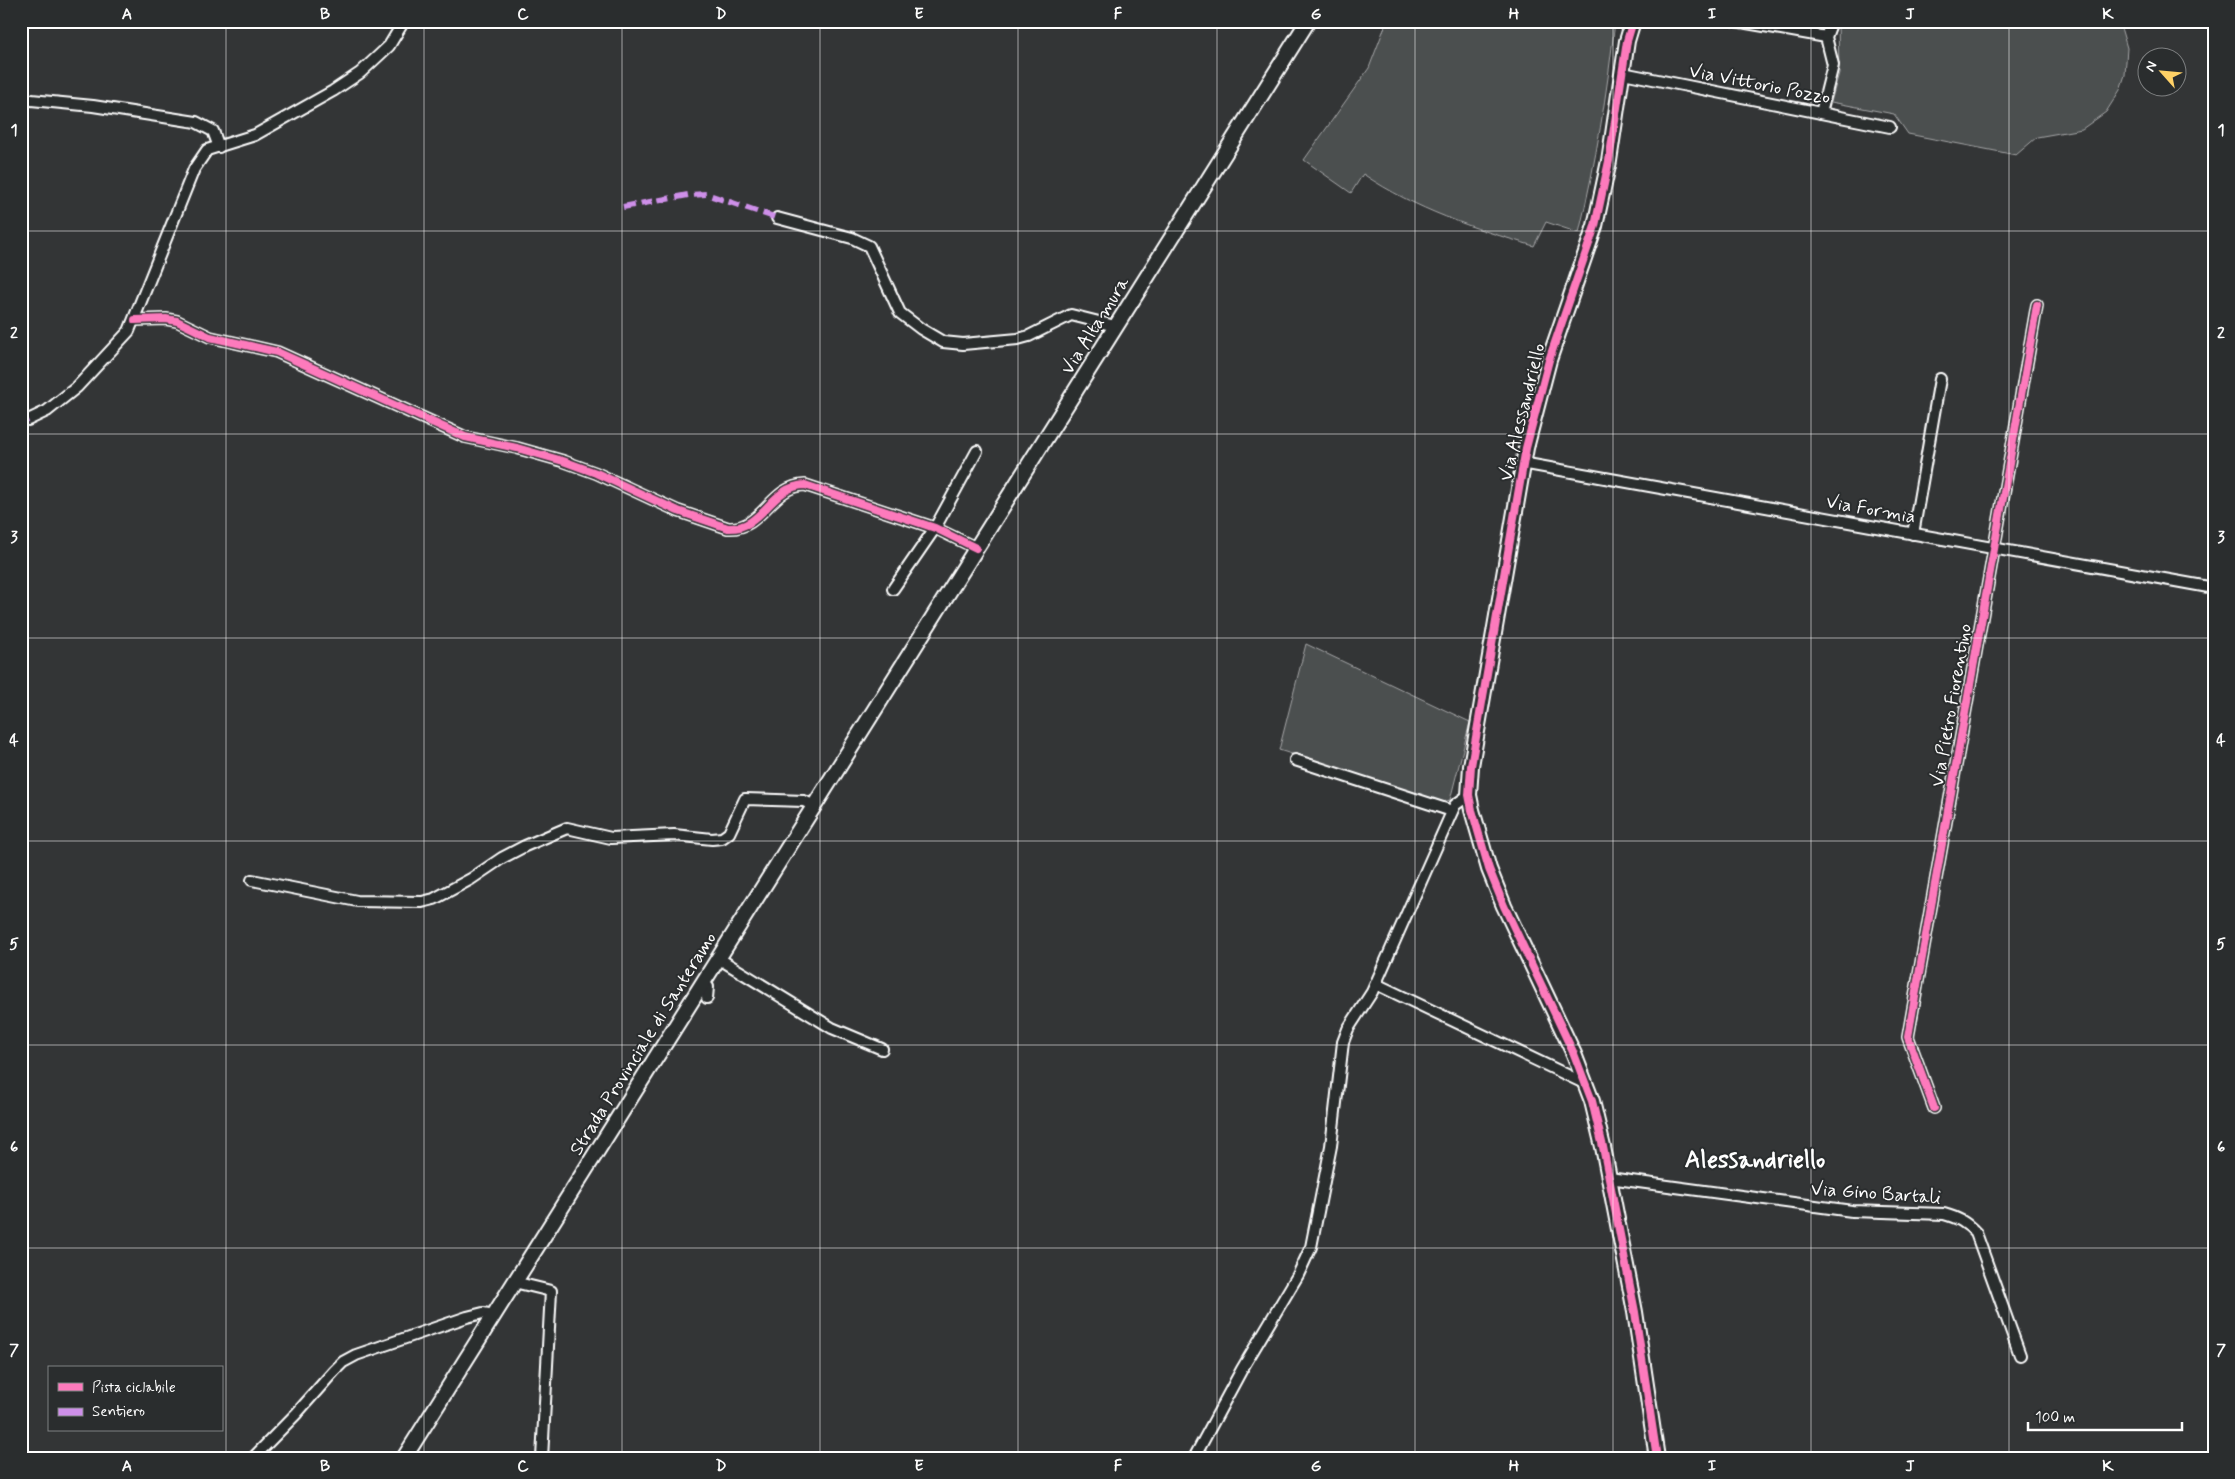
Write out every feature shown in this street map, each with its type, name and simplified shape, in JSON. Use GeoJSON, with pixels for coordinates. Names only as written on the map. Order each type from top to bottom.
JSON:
{"type":"FeatureCollection","features":[{"type":"Feature","properties":{"kind":"main road","name":"Via Altamura"},"geometry":{"type":"LineString","coordinates":[[913,649],[1308,21]]}},
{"type":"Feature","properties":{"kind":"main road","name":"Via Alessandriello"},"geometry":{"type":"LineString","coordinates":[[1626,21],[1627,42]]}},
{"type":"Feature","properties":{"kind":"main road","name":"Via Alessandriello"},"geometry":{"type":"LineString","coordinates":[[1633,21],[1627,42],[1609,161],[1595,226],[1540,388],[1522,464],[1470,766],[1469,795],[1482,846],[1504,906],[1574,1054],[1592,1101],[1609,1178],[1649,1393],[1657,1458]]}},
{"type":"Feature","properties":{"kind":"main road","name":"Strada Provinciale di Santeramo"},"geometry":{"type":"LineString","coordinates":[[404,1458],[913,649]]}},
{"type":"Feature","properties":{"kind":"street"},"geometry":{"type":"LineString","coordinates":[[28,420],[47,411],[77,388],[124,336],[135,320],[194,169],[207,150],[241,141],[269,128],[360,73],[389,46],[404,21]]}},
{"type":"Feature","properties":{"kind":"street"},"geometry":{"type":"LineString","coordinates":[[1735,21],[1826,37]]}},
{"type":"Feature","properties":{"kind":"street"},"geometry":{"type":"LineString","coordinates":[[1821,113],[1833,64],[1826,37],[1832,21]]}},
{"type":"Feature","properties":{"kind":"street","name":"Via Vittorio Pozzo"},"geometry":{"type":"LineString","coordinates":[[1623,73],[1890,127]]}},
{"type":"Feature","properties":{"kind":"street"},"geometry":{"type":"LineString","coordinates":[[21,100],[93,106],[196,122],[213,131],[219,147]]}},
{"type":"Feature","properties":{"kind":"street"},"geometry":{"type":"LineString","coordinates":[[778,218],[852,238],[869,246],[900,313],[921,329],[944,342],[963,344],[1018,339],[1029,336],[1071,315],[1115,326]]}},
{"type":"Feature","properties":{"kind":"street","name":"Via Pietro Fiorentino"},"geometry":{"type":"LineString","coordinates":[[1934,1108],[1908,1037],[2037,305]]}},
{"type":"Feature","properties":{"kind":"street"},"geometry":{"type":"LineString","coordinates":[[135,320],[166,319],[177,321],[219,339],[277,352],[465,437],[517,448],[563,461],[596,473],[678,512],[728,528],[735,528],[751,522],[786,489],[795,485],[805,485],[936,528],[976,548]]}},
{"type":"Feature","properties":{"kind":"street"},"geometry":{"type":"LineString","coordinates":[[1913,534],[1940,379]]}},
{"type":"Feature","properties":{"kind":"street"},"geometry":{"type":"LineString","coordinates":[[893,589],[936,528],[976,451]]}},
{"type":"Feature","properties":{"kind":"street","name":"Via Formia"},"geometry":{"type":"LineString","coordinates":[[1522,464],[2214,588]]}},
{"type":"Feature","properties":{"kind":"street"},"geometry":{"type":"LineString","coordinates":[[1295,760],[1452,811]]}},
{"type":"Feature","properties":{"kind":"street"},"geometry":{"type":"LineString","coordinates":[[1194,1458],[1242,1369],[1286,1297],[1307,1257],[1317,1224],[1331,1146],[1340,1052],[1348,1029],[1376,984],[1455,805],[1469,795]]}},
{"type":"Feature","properties":{"kind":"street"},"geometry":{"type":"LineString","coordinates":[[252,880],[357,901],[422,902],[434,899],[471,879],[517,850],[567,828],[611,838],[674,835],[712,839],[722,838],[730,833],[745,799],[804,801],[814,806]]}},
{"type":"Feature","properties":{"kind":"street"},"geometry":{"type":"LineString","coordinates":[[718,958],[832,1028],[882,1049]]}},
{"type":"Feature","properties":{"kind":"street"},"geometry":{"type":"LineString","coordinates":[[703,983],[708,987],[707,998]]}},
{"type":"Feature","properties":{"kind":"street"},"geometry":{"type":"LineString","coordinates":[[1376,984],[1586,1084]]}},
{"type":"Feature","properties":{"kind":"street","name":"Via Gino Bartali"},"geometry":{"type":"LineString","coordinates":[[1609,1178],[1852,1211],[1944,1214],[1957,1218],[1967,1223],[1976,1233],[2020,1356]]}},
{"type":"Feature","properties":{"kind":"street"},"geometry":{"type":"LineString","coordinates":[[514,1282],[551,1291],[542,1458]]}},
{"type":"Feature","properties":{"kind":"street"},"geometry":{"type":"LineString","coordinates":[[253,1458],[343,1362],[356,1354],[467,1317],[483,1313],[494,1315]]}},
{"type":"Feature","properties":{"kind":"shaded area"},"geometry":{"type":"Polygon","coordinates":[[[1387,21],[1615,21],[1591,180],[1579,233],[1546,222],[1534,246],[1445,217],[1383,187],[1363,174],[1351,193],[1304,160],[1369,68],[1387,21]]]}},
{"type":"Feature","properties":{"kind":"shaded area"},"geometry":{"type":"Polygon","coordinates":[[[1838,21],[2119,21],[2127,48],[2125,75],[2120,90],[2106,112],[2082,129],[2037,137],[2016,155],[1908,134],[1894,114],[1831,102],[1839,73],[1838,21]]]}},
{"type":"Feature","properties":{"kind":"shaded area"},"geometry":{"type":"Polygon","coordinates":[[[1306,644],[1470,722],[1450,800],[1443,802],[1279,750],[1306,644]]]}},
{"type":"Feature","properties":{"kind":"marked path"},"geometry":{"type":"LineString","coordinates":[[623,207],[688,195],[706,194],[777,218]]}},
{"type":"Feature","properties":{"kind":"marked path"},"geometry":{"type":"LineString","coordinates":[[21,423],[28,420]]}},
{"type":"Feature","properties":{"kind":"cycle path"},"geometry":{"type":"LineString","coordinates":[[1633,21],[1627,41],[1609,161],[1595,226],[1549,360],[1526,448],[1471,766],[1469,795],[1489,869],[1504,906],[1574,1054],[1592,1101],[1603,1147],[1635,1312],[1657,1458]]}},
{"type":"Feature","properties":{"kind":"cycle path"},"geometry":{"type":"LineString","coordinates":[[1934,1108],[1908,1037],[2037,305]]}},
{"type":"Feature","properties":{"kind":"cycle path"},"geometry":{"type":"LineString","coordinates":[[135,320],[166,319],[177,321],[210,337],[277,352],[465,437],[517,448],[563,461],[596,473],[678,511],[728,528],[740,527],[750,522],[759,516],[783,492],[793,487],[805,485],[935,528],[976,548]]}},
{"type":"Feature","properties":{"kind":"district","name":"Alessandriello"},"geometry":{"type":"Point","coordinates":[1755,1159]}}]}
